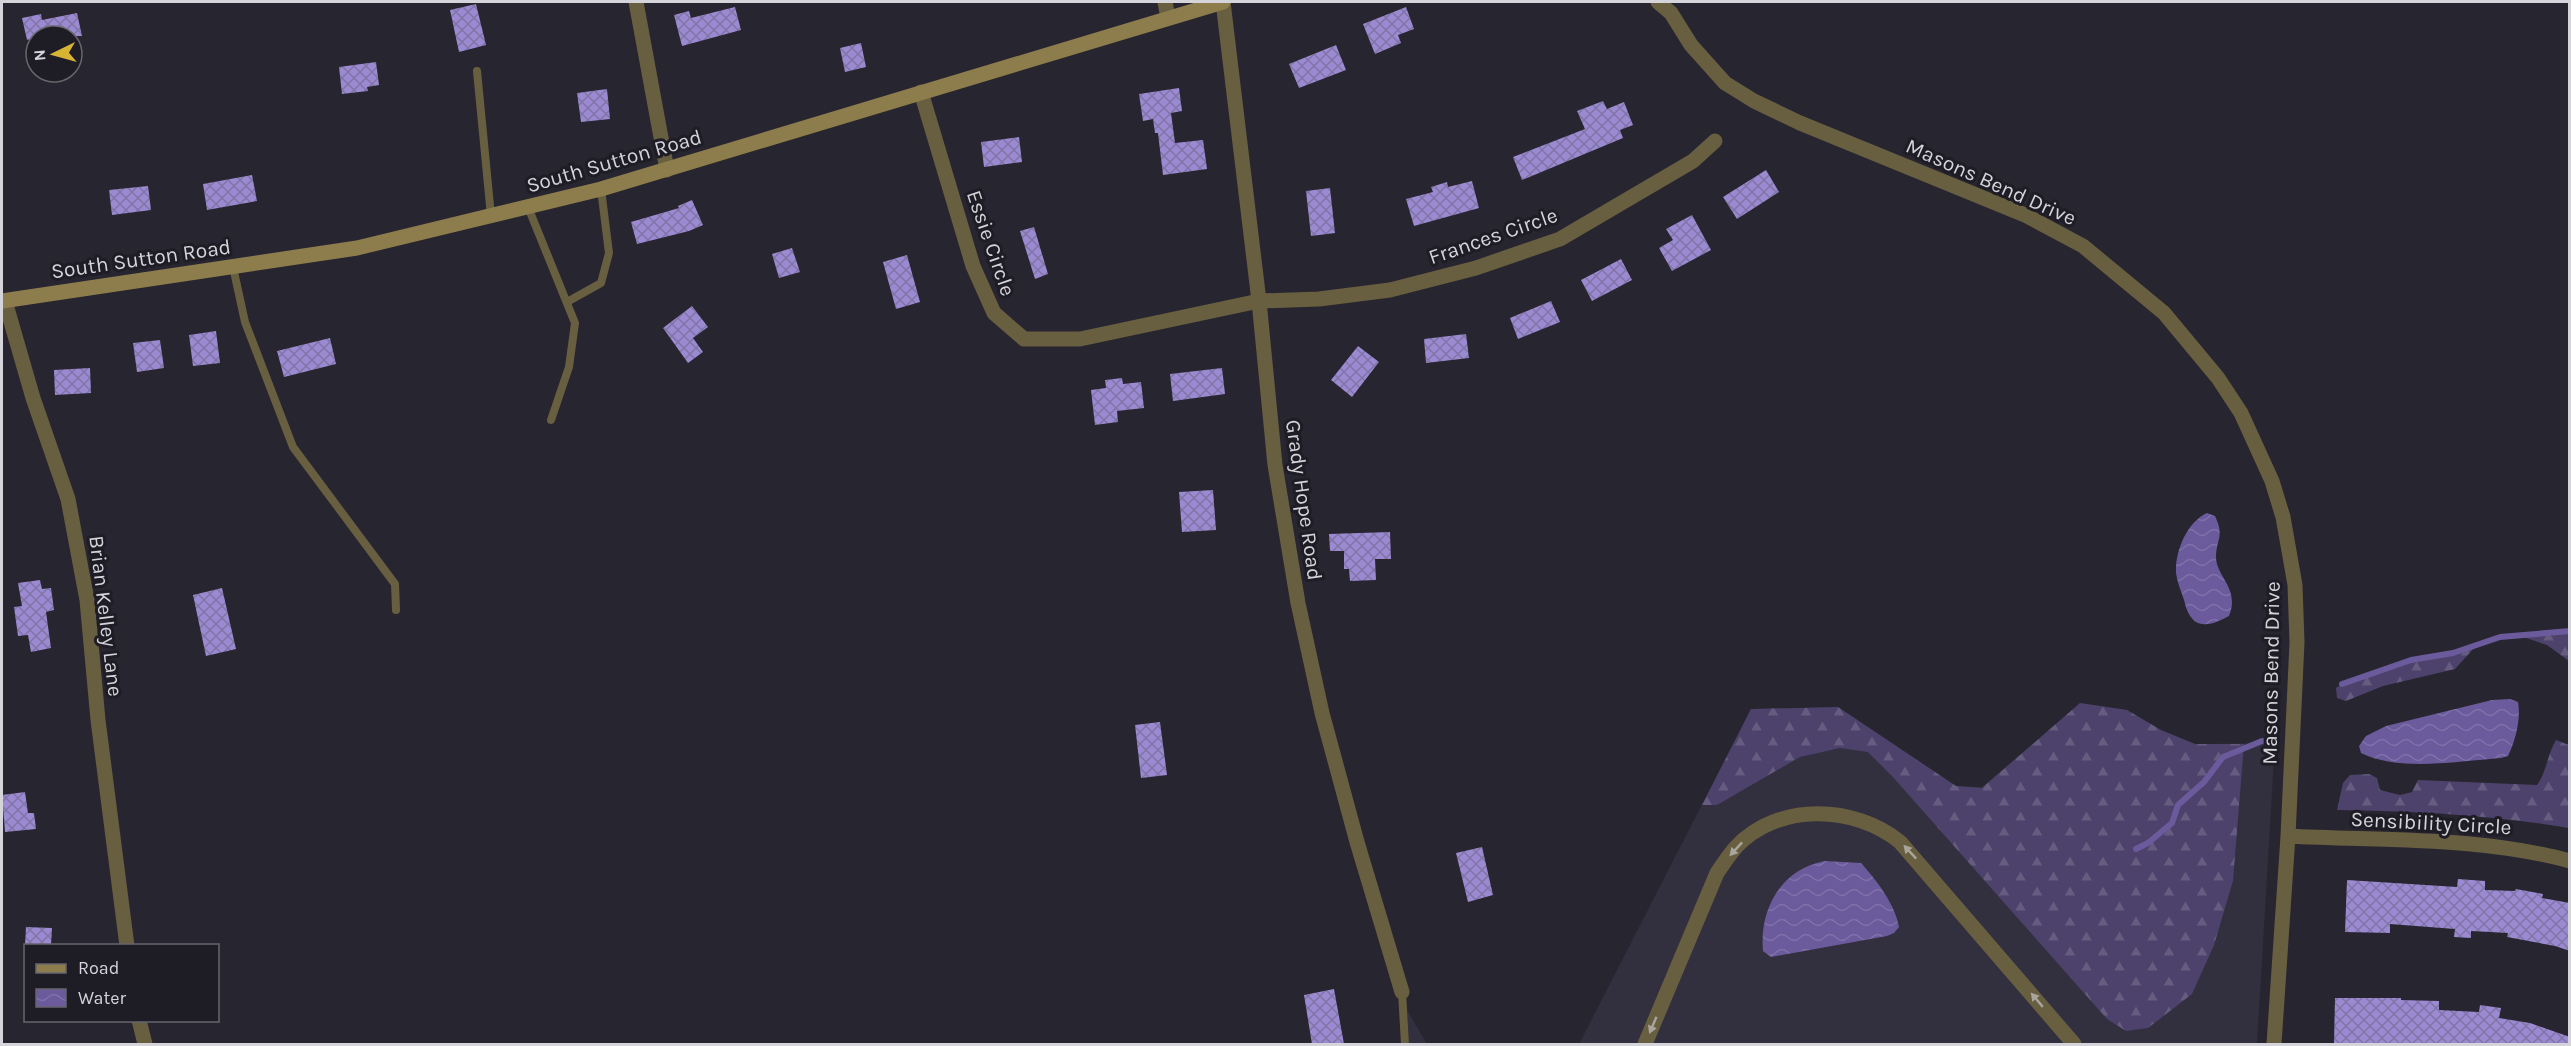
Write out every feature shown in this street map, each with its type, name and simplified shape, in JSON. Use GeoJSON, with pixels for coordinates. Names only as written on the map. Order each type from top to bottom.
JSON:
{"type":"FeatureCollection","features":[{"type":"Feature","properties":{"kind":"main road","name":"South Sutton Road"},"geometry":{"type":"LineString","coordinates":[[3,301],[357,248],[602,189],[1223,2]]}},
{"type":"Feature","properties":{"kind":"street"},"geometry":{"type":"LineString","coordinates":[[636,2],[667,170]]}},
{"type":"Feature","properties":{"kind":"street"},"geometry":{"type":"LineString","coordinates":[[1165,2],[1168,18]]}},
{"type":"Feature","properties":{"kind":"street","name":"Grady Hope Road"},"geometry":{"type":"LineString","coordinates":[[1223,2],[1259,301],[1275,465],[1298,603],[1325,724],[1357,842],[1402,992]]}},
{"type":"Feature","properties":{"kind":"street","name":"Masons Bend Drive"},"geometry":{"type":"LineString","coordinates":[[1658,2],[1673,7],[1690,45],[1725,83],[1754,101],[1800,123],[2025,215],[2083,246],[2163,313],[2218,378],[2241,413],[2272,481],[2291,551],[2295,585],[2297,642],[2288,836],[2274,1044]]}},
{"type":"Feature","properties":{"kind":"street","name":"Essie Circle"},"geometry":{"type":"LineString","coordinates":[[921,92],[973,266],[994,313],[1024,339],[1080,339],[1259,301]]}},
{"type":"Feature","properties":{"kind":"street","name":"Frances Circle"},"geometry":{"type":"LineString","coordinates":[[1259,301],[1319,299],[1390,290],[1476,268],[1560,239],[1693,161],[1715,141]]}},
{"type":"Feature","properties":{"kind":"street","name":"Brian Kelley Lane"},"geometry":{"type":"LineString","coordinates":[[3,301],[70,510],[87,600],[98,720],[127,944]]}},
{"type":"Feature","properties":{"kind":"street"},"geometry":{"type":"LineString","coordinates":[[1645,1044],[1717,873],[1727,858],[1737,846],[1767,825],[1816,813],[1863,820],[1891,834],[1900,842],[2074,1044]]}},
{"type":"Feature","properties":{"kind":"street","name":"Sensibility Circle"},"geometry":{"type":"LineString","coordinates":[[2288,836],[2500,846],[2538,852],[2570,861]]}},
{"type":"Feature","properties":{"kind":"street"},"geometry":{"type":"LineString","coordinates":[[140,1022],[145,1044]]}},
{"type":"Feature","properties":{"kind":"lane"},"geometry":{"type":"LineString","coordinates":[[477,71],[491,216]]}},
{"type":"Feature","properties":{"kind":"lane"},"geometry":{"type":"LineString","coordinates":[[567,302],[601,283],[609,253],[602,189]]}},
{"type":"Feature","properties":{"kind":"lane"},"geometry":{"type":"LineString","coordinates":[[528,207],[575,323],[569,367],[551,420]]}},
{"type":"Feature","properties":{"kind":"lane"},"geometry":{"type":"LineString","coordinates":[[233,267],[245,322],[294,447],[395,584],[396,610]]}},
{"type":"Feature","properties":{"kind":"lane"},"geometry":{"type":"LineString","coordinates":[[1402,992],[1405,1044]]}},
{"type":"Feature","properties":{"kind":"shaded area"},"geometry":{"type":"Polygon","coordinates":[[[2080,703],[2127,710],[2161,730],[2195,744],[2275,743],[2257,1044],[1579,1044],[1751,709],[1838,707],[1956,786],[1982,787],[2080,703]]]}},
{"type":"Feature","properties":{"kind":"shaded area"},"geometry":{"type":"Polygon","coordinates":[[[1407,1010],[1427,1044],[1409,1044],[1407,1010]]]}},
{"type":"Feature","properties":{"kind":"green space"},"geometry":{"type":"Polygon","coordinates":[[[2569,631],[2569,661],[2547,645],[2520,636],[2569,631]]]}},
{"type":"Feature","properties":{"kind":"green space"},"geometry":{"type":"Polygon","coordinates":[[[2477,645],[2455,669],[2383,686],[2346,701],[2337,698],[2336,688],[2342,684],[2411,660],[2453,653],[2477,645]]]}},
{"type":"Feature","properties":{"kind":"green space"},"geometry":{"type":"Polygon","coordinates":[[[2080,703],[2127,710],[2161,730],[2195,744],[2244,744],[2233,881],[2214,945],[2192,994],[2148,1028],[2126,1031],[2107,1019],[1892,776],[1868,752],[1840,748],[1800,757],[1717,805],[1702,805],[1751,709],[1838,707],[1956,786],[1982,788],[2080,703]]]}},
{"type":"Feature","properties":{"kind":"green space"},"geometry":{"type":"Polygon","coordinates":[[[2556,740],[2569,745],[2569,828],[2453,814],[2337,810],[2343,783],[2350,775],[2369,774],[2377,778],[2380,790],[2400,795],[2412,792],[2418,780],[2537,785],[2556,740]]]}},
{"type":"Feature","properties":{"kind":"water"},"geometry":{"type":"Polygon","coordinates":[[[2207,513],[2215,516],[2218,523],[2220,534],[2216,552],[2217,565],[2230,591],[2232,607],[2229,616],[2206,624],[2198,623],[2190,616],[2178,583],[2176,564],[2180,547],[2188,530],[2207,513]]]}},
{"type":"Feature","properties":{"kind":"water"},"geometry":{"type":"Polygon","coordinates":[[[2510,699],[2518,702],[2519,715],[2508,756],[2448,763],[2411,764],[2376,759],[2361,753],[2359,746],[2366,736],[2386,726],[2492,700],[2510,699]]]}},
{"type":"Feature","properties":{"kind":"water"},"geometry":{"type":"Polygon","coordinates":[[[1825,861],[1861,863],[1889,901],[1899,927],[1887,936],[1771,957],[1763,951],[1763,935],[1769,906],[1776,893],[1796,873],[1810,865],[1825,861]]]}},
{"type":"Feature","properties":{"kind":"building"},"geometry":{"type":"Polygon","coordinates":[[[476,4],[486,45],[459,52],[450,10],[476,4]]]}},
{"type":"Feature","properties":{"kind":"building"},"geometry":{"type":"Polygon","coordinates":[[[735,7],[741,30],[682,46],[674,15],[689,11],[691,18],[735,7]]]}},
{"type":"Feature","properties":{"kind":"building"},"geometry":{"type":"Polygon","coordinates":[[[1406,7],[1414,29],[1398,35],[1401,43],[1375,54],[1363,24],[1406,7]]]}},
{"type":"Feature","properties":{"kind":"building"},"geometry":{"type":"Polygon","coordinates":[[[77,13],[79,24],[24,24],[24,27],[22,18],[41,14],[42,20],[77,13]]]}},
{"type":"Feature","properties":{"kind":"building"},"geometry":{"type":"Polygon","coordinates":[[[861,43],[866,67],[845,72],[840,48],[861,43]]]}},
{"type":"Feature","properties":{"kind":"building"},"geometry":{"type":"Polygon","coordinates":[[[1336,45],[1346,70],[1299,88],[1289,64],[1336,45]]]}},
{"type":"Feature","properties":{"kind":"building"},"geometry":{"type":"Polygon","coordinates":[[[376,62],[379,85],[367,87],[368,91],[342,94],[339,67],[376,62]]]}},
{"type":"Feature","properties":{"kind":"building"},"geometry":{"type":"Polygon","coordinates":[[[1179,88],[1182,111],[1171,113],[1175,143],[1203,140],[1207,169],[1163,175],[1158,133],[1155,133],[1153,119],[1143,121],[1139,94],[1179,88]]]}},
{"type":"Feature","properties":{"kind":"building"},"geometry":{"type":"Polygon","coordinates":[[[607,89],[610,119],[581,122],[577,93],[607,89]]]}},
{"type":"Feature","properties":{"kind":"building"},"geometry":{"type":"Polygon","coordinates":[[[1603,101],[1607,109],[1624,102],[1633,125],[1620,130],[1623,138],[1522,180],[1513,157],[1585,129],[1577,111],[1603,101]]]}},
{"type":"Feature","properties":{"kind":"building"},"geometry":{"type":"Polygon","coordinates":[[[1019,137],[1022,162],[984,167],[981,142],[1019,137]]]}},
{"type":"Feature","properties":{"kind":"building"},"geometry":{"type":"Polygon","coordinates":[[[1766,170],[1779,192],[1737,219],[1723,197],[1766,170]]]}},
{"type":"Feature","properties":{"kind":"building"},"geometry":{"type":"Polygon","coordinates":[[[252,175],[257,201],[207,210],[203,184],[252,175]]]}},
{"type":"Feature","properties":{"kind":"building"},"geometry":{"type":"Polygon","coordinates":[[[1472,181],[1479,208],[1414,226],[1406,199],[1433,192],[1431,187],[1447,182],[1448,187],[1472,181]]]}},
{"type":"Feature","properties":{"kind":"building"},"geometry":{"type":"Polygon","coordinates":[[[148,186],[151,210],[112,215],[109,190],[148,186]]]}},
{"type":"Feature","properties":{"kind":"building"},"geometry":{"type":"Polygon","coordinates":[[[1330,188],[1335,233],[1311,236],[1306,191],[1330,188]]]}},
{"type":"Feature","properties":{"kind":"building"},"geometry":{"type":"Polygon","coordinates":[[[692,200],[703,225],[689,231],[637,244],[631,222],[679,208],[678,206],[692,200]]]}},
{"type":"Feature","properties":{"kind":"building"},"geometry":{"type":"Polygon","coordinates":[[[1692,215],[1711,250],[1672,271],[1659,248],[1673,240],[1666,229],[1692,215]]]}},
{"type":"Feature","properties":{"kind":"building"},"geometry":{"type":"Polygon","coordinates":[[[1034,227],[1048,274],[1035,279],[1020,231],[1034,227]]]}},
{"type":"Feature","properties":{"kind":"building"},"geometry":{"type":"Polygon","coordinates":[[[792,248],[800,272],[779,278],[772,254],[792,248]]]}},
{"type":"Feature","properties":{"kind":"building"},"geometry":{"type":"Polygon","coordinates":[[[907,255],[920,302],[896,309],[883,262],[907,255]]]}},
{"type":"Feature","properties":{"kind":"building"},"geometry":{"type":"Polygon","coordinates":[[[1621,259],[1632,280],[1592,301],[1581,280],[1621,259]]]}},
{"type":"Feature","properties":{"kind":"building"},"geometry":{"type":"Polygon","coordinates":[[[1551,301],[1560,322],[1518,339],[1510,318],[1551,301]]]}},
{"type":"Feature","properties":{"kind":"building"},"geometry":{"type":"Polygon","coordinates":[[[692,306],[708,327],[693,338],[703,352],[688,363],[663,328],[692,306]]]}},
{"type":"Feature","properties":{"kind":"building"},"geometry":{"type":"Polygon","coordinates":[[[216,331],[220,363],[193,366],[189,335],[216,331]]]}},
{"type":"Feature","properties":{"kind":"building"},"geometry":{"type":"Polygon","coordinates":[[[1466,334],[1469,358],[1426,363],[1424,339],[1466,334]]]}},
{"type":"Feature","properties":{"kind":"building"},"geometry":{"type":"Polygon","coordinates":[[[330,338],[336,364],[284,377],[277,351],[330,338]]]}},
{"type":"Feature","properties":{"kind":"building"},"geometry":{"type":"Polygon","coordinates":[[[160,340],[164,368],[137,372],[133,343],[160,340]]]}},
{"type":"Feature","properties":{"kind":"building"},"geometry":{"type":"Polygon","coordinates":[[[1358,346],[1379,362],[1352,397],[1331,380],[1358,346]]]}},
{"type":"Feature","properties":{"kind":"building"},"geometry":{"type":"Polygon","coordinates":[[[90,368],[91,393],[55,395],[54,370],[90,368]]]}},
{"type":"Feature","properties":{"kind":"building"},"geometry":{"type":"Polygon","coordinates":[[[1222,368],[1225,394],[1173,401],[1170,374],[1222,368]]]}},
{"type":"Feature","properties":{"kind":"building"},"geometry":{"type":"Polygon","coordinates":[[[1122,378],[1123,384],[1141,382],[1144,408],[1117,411],[1118,422],[1095,425],[1091,390],[1106,388],[1105,380],[1122,378]]]}},
{"type":"Feature","properties":{"kind":"building"},"geometry":{"type":"Polygon","coordinates":[[[1213,490],[1216,530],[1182,532],[1179,492],[1213,490]]]}},
{"type":"Feature","properties":{"kind":"building"},"geometry":{"type":"Polygon","coordinates":[[[1390,532],[1391,559],[1375,559],[1376,580],[1350,581],[1349,569],[1344,569],[1344,551],[1330,551],[1329,534],[1390,532]]]}},
{"type":"Feature","properties":{"kind":"building"},"geometry":{"type":"Polygon","coordinates":[[[40,580],[42,589],[51,588],[54,610],[46,612],[51,648],[31,652],[28,635],[18,636],[14,607],[22,606],[18,583],[40,580]]]}},
{"type":"Feature","properties":{"kind":"building"},"geometry":{"type":"Polygon","coordinates":[[[222,588],[236,649],[206,656],[193,595],[222,588]]]}},
{"type":"Feature","properties":{"kind":"building"},"geometry":{"type":"Polygon","coordinates":[[[1160,722],[1167,775],[1141,778],[1135,725],[1160,722]]]}},
{"type":"Feature","properties":{"kind":"building"},"geometry":{"type":"Polygon","coordinates":[[[25,792],[28,813],[34,813],[36,829],[5,832],[2,795],[25,792]]]}},
{"type":"Feature","properties":{"kind":"building"},"geometry":{"type":"Polygon","coordinates":[[[1482,847],[1493,895],[1468,902],[1456,853],[1482,847]]]}},
{"type":"Feature","properties":{"kind":"building"},"geometry":{"type":"Polygon","coordinates":[[[2458,879],[2485,881],[2485,890],[2515,891],[2516,889],[2543,894],[2542,898],[2570,903],[2570,951],[2507,937],[2508,933],[2471,931],[2471,938],[2454,937],[2455,929],[2390,924],[2390,933],[2345,932],[2347,880],[2457,887],[2458,879]]]}},
{"type":"Feature","properties":{"kind":"building"},"geometry":{"type":"Polygon","coordinates":[[[26,927],[52,928],[51,944],[25,944],[26,927]]]}},
{"type":"Feature","properties":{"kind":"building"},"geometry":{"type":"Polygon","coordinates":[[[1334,989],[1344,1044],[1312,1044],[1304,995],[1334,989]]]}},
{"type":"Feature","properties":{"kind":"building"},"geometry":{"type":"Polygon","coordinates":[[[2335,998],[2401,998],[2401,1000],[2439,1001],[2439,1010],[2479,1012],[2480,1005],[2501,1008],[2499,1018],[2530,1023],[2570,1037],[2570,1044],[2334,1044],[2335,998]]]}},
{"type":"Feature","properties":{"kind":"waterway"},"geometry":{"type":"LineString","coordinates":[[2342,684],[2411,660],[2453,653],[2500,637],[2570,631]]}},
{"type":"Feature","properties":{"kind":"waterway"},"geometry":{"type":"LineString","coordinates":[[2136,849],[2148,843],[2172,823],[2178,805],[2204,782],[2223,757],[2262,741]]}}]}
